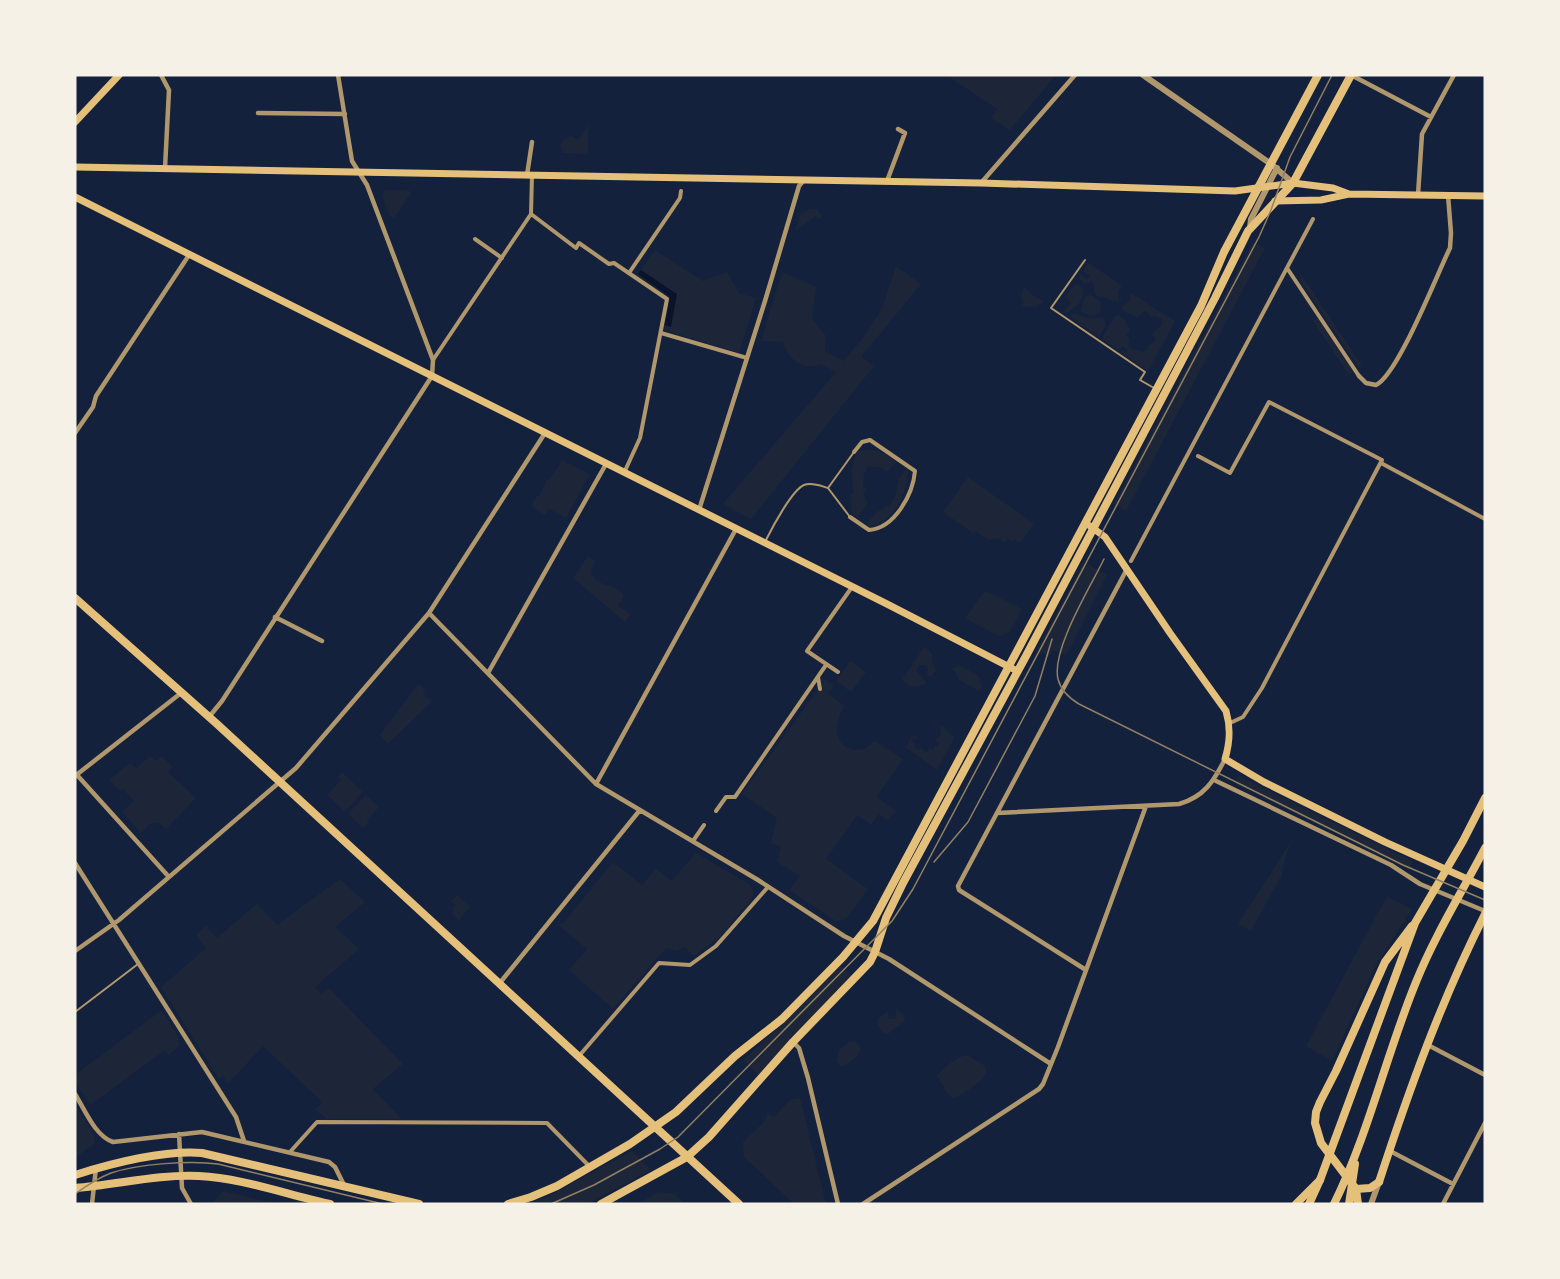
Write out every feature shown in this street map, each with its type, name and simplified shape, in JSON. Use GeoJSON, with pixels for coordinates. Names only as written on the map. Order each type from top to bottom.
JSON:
{"type":"FeatureCollection","features":[{"type":"Feature","properties":{"kind":"highway"},"geometry":{"type":"LineString","coordinates":[[1296,1204],[1320,1180]]}},
{"type":"Feature","properties":{"kind":"main road"},"geometry":{"type":"LineString","coordinates":[[75,122],[119,75]]}},
{"type":"Feature","properties":{"kind":"main road"},"geometry":{"type":"LineString","coordinates":[[508,1204],[540,1193],[590,1167],[630,1144],[676,1112],[735,1056],[782,1019],[856,943],[873,921],[1201,306],[1224,252],[1258,188],[1274,166],[1318,75]]}},
{"type":"Feature","properties":{"kind":"main road"},"geometry":{"type":"LineString","coordinates":[[601,1204],[687,1157],[709,1137],[793,1041],[860,974],[875,952],[886,918],[903,883],[1250,228],[1293,183],[1351,75]]}},
{"type":"Feature","properties":{"kind":"main road"},"geometry":{"type":"LineString","coordinates":[[75,166],[981,183],[1235,191],[1293,183],[1349,194]]}},
{"type":"Feature","properties":{"kind":"main road"},"geometry":{"type":"LineString","coordinates":[[1275,201],[1321,200],[1349,194],[1485,196]]}},
{"type":"Feature","properties":{"kind":"main road"},"geometry":{"type":"LineString","coordinates":[[75,197],[1017,671]]}},
{"type":"Feature","properties":{"kind":"main road"},"geometry":{"type":"LineString","coordinates":[[1085,523],[1105,537],[1226,711],[1230,723],[1230,736],[1225,759],[1264,782],[1384,842],[1484,886]]}},
{"type":"Feature","properties":{"kind":"main road"},"geometry":{"type":"LineString","coordinates":[[75,598],[209,717],[739,1204]]}},
{"type":"Feature","properties":{"kind":"main road"},"geometry":{"type":"LineString","coordinates":[[1358,1204],[1356,1189],[1321,1143],[1315,1123],[1320,1102],[1385,962],[1415,923],[1463,841],[1485,798]]}},
{"type":"Feature","properties":{"kind":"main road"},"geometry":{"type":"LineString","coordinates":[[1334,1204],[1357,1152],[1417,980],[1442,924],[1485,848]]}},
{"type":"Feature","properties":{"kind":"main road"},"geometry":{"type":"LineString","coordinates":[[1356,1189],[1364,1190],[1379,1182],[1426,1044],[1485,912]]}},
{"type":"Feature","properties":{"kind":"main road"},"geometry":{"type":"LineString","coordinates":[[1309,1204],[1320,1180],[1415,923]]}},
{"type":"Feature","properties":{"kind":"main road"},"geometry":{"type":"LineString","coordinates":[[75,1175],[128,1160],[196,1152],[419,1204]]}},
{"type":"Feature","properties":{"kind":"main road"},"geometry":{"type":"LineString","coordinates":[[1348,1204],[1357,1152]]}},
{"type":"Feature","properties":{"kind":"main road"},"geometry":{"type":"LineString","coordinates":[[75,1188],[181,1176],[223,1178],[330,1204]]}},
{"type":"Feature","properties":{"kind":"street"},"geometry":{"type":"LineString","coordinates":[[161,75],[170,90],[165,168]]}},
{"type":"Feature","properties":{"kind":"street"},"geometry":{"type":"LineString","coordinates":[[209,717],[432,376],[433,360],[367,185],[352,160],[338,75]]}},
{"type":"Feature","properties":{"kind":"street"},"geometry":{"type":"LineString","coordinates":[[981,183],[1074,75]]}},
{"type":"Feature","properties":{"kind":"street"},"geometry":{"type":"LineString","coordinates":[[1143,75],[1274,166],[1293,183]]}},
{"type":"Feature","properties":{"kind":"street"},"geometry":{"type":"LineString","coordinates":[[1351,75],[1431,117]]}},
{"type":"Feature","properties":{"kind":"street"},"geometry":{"type":"LineString","coordinates":[[1418,195],[1422,134],[1454,75]]}},
{"type":"Feature","properties":{"kind":"street"},"geometry":{"type":"LineString","coordinates":[[258,113],[345,114]]}},
{"type":"Feature","properties":{"kind":"street"},"geometry":{"type":"LineString","coordinates":[[887,182],[905,133],[898,129]]}},
{"type":"Feature","properties":{"kind":"street"},"geometry":{"type":"LineString","coordinates":[[433,360],[531,214],[529,175],[532,142]]}},
{"type":"Feature","properties":{"kind":"street"},"geometry":{"type":"LineString","coordinates":[[1250,228],[1251,219],[1268,187],[1274,166]]}},
{"type":"Feature","properties":{"kind":"street"},"geometry":{"type":"LineString","coordinates":[[699,510],[799,186],[804,180]]}},
{"type":"Feature","properties":{"kind":"street"},"geometry":{"type":"LineString","coordinates":[[629,273],[680,198],[681,191]]}},
{"type":"Feature","properties":{"kind":"street"},"geometry":{"type":"LineString","coordinates":[[1287,268],[1359,376],[1366,383],[1376,385],[1384,380],[1396,362],[1450,248],[1448,195]]}},
{"type":"Feature","properties":{"kind":"street"},"geometry":{"type":"LineString","coordinates":[[531,214],[576,248],[579,243],[668,299],[640,438],[624,473]]}},
{"type":"Feature","properties":{"kind":"street"},"geometry":{"type":"LineString","coordinates":[[1131,561],[1313,219]]}},
{"type":"Feature","properties":{"kind":"street"},"geometry":{"type":"LineString","coordinates":[[475,239],[502,258]]}},
{"type":"Feature","properties":{"kind":"street"},"geometry":{"type":"LineString","coordinates":[[75,433],[93,407],[96,396],[189,255]]}},
{"type":"Feature","properties":{"kind":"street"},"geometry":{"type":"LineString","coordinates":[[661,333],[747,358]]}},
{"type":"Feature","properties":{"kind":"street"},"geometry":{"type":"LineString","coordinates":[[1198,456],[1230,474],[1269,402],[1382,460],[1381,463],[1485,519]]}},
{"type":"Feature","properties":{"kind":"street"},"geometry":{"type":"LineString","coordinates":[[75,951],[114,924],[296,768],[429,613],[545,433]]}},
{"type":"Feature","properties":{"kind":"street"},"geometry":{"type":"LineString","coordinates":[[850,517],[869,530],[882,527],[889,522],[908,496],[915,471],[870,440],[862,442],[854,452]]}},
{"type":"Feature","properties":{"kind":"street"},"geometry":{"type":"LineString","coordinates":[[1230,723],[1243,717],[1262,688],[1381,463]]}},
{"type":"Feature","properties":{"kind":"street"},"geometry":{"type":"LineString","coordinates":[[488,673],[606,464]]}},
{"type":"Feature","properties":{"kind":"street"},"geometry":{"type":"LineString","coordinates":[[596,784],[736,529]]}},
{"type":"Feature","properties":{"kind":"street"},"geometry":{"type":"LineString","coordinates":[[1086,970],[959,890],[960,882],[1127,569]]}},
{"type":"Feature","properties":{"kind":"street"},"geometry":{"type":"LineString","coordinates":[[838,672],[807,651],[852,587]]}},
{"type":"Feature","properties":{"kind":"street"},"geometry":{"type":"LineString","coordinates":[[429,613],[596,784],[693,841],[856,943],[875,952],[1051,1064]]}},
{"type":"Feature","properties":{"kind":"street"},"geometry":{"type":"LineString","coordinates":[[275,617],[322,641]]}},
{"type":"Feature","properties":{"kind":"street"},"geometry":{"type":"LineString","coordinates":[[716,811],[726,797],[735,797],[826,665]]}},
{"type":"Feature","properties":{"kind":"street"},"geometry":{"type":"LineString","coordinates":[[818,677],[820,689]]}},
{"type":"Feature","properties":{"kind":"street"},"geometry":{"type":"LineString","coordinates":[[169,877],[76,776],[181,693]]}},
{"type":"Feature","properties":{"kind":"street"},"geometry":{"type":"LineString","coordinates":[[997,813],[1186,802],[1204,791],[1214,780],[1225,759]]}},
{"type":"Feature","properties":{"kind":"street"},"geometry":{"type":"LineString","coordinates":[[1214,780],[1250,795],[1391,865],[1420,884],[1485,912]]}},
{"type":"Feature","properties":{"kind":"street"},"geometry":{"type":"LineString","coordinates":[[863,1204],[1039,1089],[1051,1064],[1146,806]]}},
{"type":"Feature","properties":{"kind":"street"},"geometry":{"type":"LineString","coordinates":[[499,984],[640,810]]}},
{"type":"Feature","properties":{"kind":"street"},"geometry":{"type":"LineString","coordinates":[[693,841],[705,825]]}},
{"type":"Feature","properties":{"kind":"street"},"geometry":{"type":"LineString","coordinates":[[75,863],[236,1117],[244,1141]]}},
{"type":"Feature","properties":{"kind":"street"},"geometry":{"type":"LineString","coordinates":[[578,1057],[658,963],[690,965],[716,946],[768,887]]}},
{"type":"Feature","properties":{"kind":"street"},"geometry":{"type":"LineString","coordinates":[[793,1041],[799,1048],[806,1070],[838,1204]]}},
{"type":"Feature","properties":{"kind":"street"},"geometry":{"type":"LineString","coordinates":[[1426,1044],[1485,1075]]}},
{"type":"Feature","properties":{"kind":"street"},"geometry":{"type":"LineString","coordinates":[[75,1095],[104,1138],[113,1142],[202,1132],[330,1162],[345,1187]]}},
{"type":"Feature","properties":{"kind":"street"},"geometry":{"type":"LineString","coordinates":[[290,1152],[317,1122],[547,1123],[590,1167]]}},
{"type":"Feature","properties":{"kind":"street"},"geometry":{"type":"LineString","coordinates":[[1443,1204],[1485,1124]]}},
{"type":"Feature","properties":{"kind":"street"},"geometry":{"type":"LineString","coordinates":[[179,1134],[182,1188],[191,1204]]}},
{"type":"Feature","properties":{"kind":"street"},"geometry":{"type":"LineString","coordinates":[[1390,1150],[1453,1184]]}},
{"type":"Feature","properties":{"kind":"street"},"geometry":{"type":"LineString","coordinates":[[92,1204],[96,1168]]}},
{"type":"Feature","properties":{"kind":"street"},"geometry":{"type":"LineString","coordinates":[[1371,1204],[1379,1182]]}},
{"type":"Feature","properties":{"kind":"lane"},"geometry":{"type":"LineString","coordinates":[[1085,260],[1051,308],[1146,372],[1140,380],[1156,389]]}},
{"type":"Feature","properties":{"kind":"lane"},"geometry":{"type":"LineString","coordinates":[[828,488],[854,452]]}},
{"type":"Feature","properties":{"kind":"lane"},"geometry":{"type":"LineString","coordinates":[[765,543],[776,519],[800,488],[808,484],[828,488],[850,517]]}},
{"type":"Feature","properties":{"kind":"lane"},"geometry":{"type":"LineString","coordinates":[[1127,569],[1131,561]]}},
{"type":"Feature","properties":{"kind":"lane"},"geometry":{"type":"LineString","coordinates":[[75,1012],[138,964]]}},
{"type":"Feature","properties":{"kind":"shaded area"},"geometry":{"type":"Polygon","coordinates":[[[946,75],[1056,75],[1010,130],[991,118],[997,109],[946,75]]]}},
{"type":"Feature","properties":{"kind":"shaded area"},"geometry":{"type":"Polygon","coordinates":[[[588,125],[588,154],[562,153],[560,144],[565,138],[567,139],[570,135],[578,140],[588,125]]]}},
{"type":"Feature","properties":{"kind":"shaded area"},"geometry":{"type":"Polygon","coordinates":[[[385,190],[408,190],[411,193],[394,218],[390,216],[382,195],[385,190]]]}},
{"type":"Feature","properties":{"kind":"shaded area"},"geometry":{"type":"Polygon","coordinates":[[[810,209],[818,209],[822,217],[819,219],[816,216],[795,231],[800,215],[810,209]]]}},
{"type":"Feature","properties":{"kind":"shaded area"},"geometry":{"type":"Polygon","coordinates":[[[1253,242],[1265,248],[1126,511],[1114,504],[1253,242]]]}},
{"type":"Feature","properties":{"kind":"shaded area"},"geometry":{"type":"Polygon","coordinates":[[[655,250],[703,281],[727,272],[739,293],[756,298],[739,353],[664,330],[670,297],[638,274],[655,250]]]}},
{"type":"Feature","properties":{"kind":"shaded area"},"geometry":{"type":"Polygon","coordinates":[[[1089,263],[1122,286],[1118,291],[1119,302],[1097,296],[1094,292],[1095,285],[1092,282],[1084,284],[1079,278],[1081,274],[1087,279],[1090,276],[1083,271],[1089,263]]]}},
{"type":"Feature","properties":{"kind":"shaded area"},"geometry":{"type":"Polygon","coordinates":[[[896,266],[921,284],[861,357],[874,366],[751,519],[723,504],[836,372],[821,364],[802,365],[788,354],[783,342],[761,341],[782,272],[816,287],[812,319],[826,336],[825,351],[844,361],[866,334],[882,308],[896,266]]]}},
{"type":"Feature","properties":{"kind":"shaded area"},"geometry":{"type":"Polygon","coordinates":[[[641,270],[677,294],[671,327],[665,325],[670,297],[638,274],[641,270]]]}},
{"type":"Feature","properties":{"kind":"shaded area"},"geometry":{"type":"Polygon","coordinates":[[[1303,277],[1362,366],[1359,368],[1299,279],[1303,277]]]}},
{"type":"Feature","properties":{"kind":"shaded area"},"geometry":{"type":"Polygon","coordinates":[[[1075,284],[1081,286],[1084,291],[1079,304],[1066,314],[1064,312],[1071,302],[1065,297],[1075,284]]]}},
{"type":"Feature","properties":{"kind":"shaded area"},"geometry":{"type":"Polygon","coordinates":[[[1024,287],[1043,301],[1042,303],[1035,307],[1022,306],[1024,302],[1021,297],[1024,287]]]}},
{"type":"Feature","properties":{"kind":"shaded area"},"geometry":{"type":"Polygon","coordinates":[[[1131,293],[1175,321],[1148,371],[1120,352],[1128,350],[1122,346],[1119,351],[1102,338],[1114,317],[1118,315],[1125,320],[1130,331],[1126,335],[1130,341],[1128,344],[1130,348],[1142,352],[1155,342],[1155,337],[1152,335],[1162,325],[1161,319],[1156,316],[1151,317],[1146,311],[1138,318],[1123,311],[1122,307],[1130,300],[1131,293]]]}},
{"type":"Feature","properties":{"kind":"shaded area"},"geometry":{"type":"Polygon","coordinates":[[[1090,294],[1101,302],[1100,314],[1089,315],[1081,312],[1084,298],[1090,294]]]}},
{"type":"Feature","properties":{"kind":"shaded area"},"geometry":{"type":"Polygon","coordinates":[[[1074,313],[1086,318],[1104,318],[1106,326],[1099,337],[1070,317],[1074,313]]]}},
{"type":"Feature","properties":{"kind":"shaded area"},"geometry":{"type":"Polygon","coordinates":[[[1317,318],[1353,372],[1349,375],[1313,321],[1317,318]]]}},
{"type":"Feature","properties":{"kind":"shaded area"},"geometry":{"type":"Polygon","coordinates":[[[863,450],[881,452],[896,462],[888,472],[882,468],[868,466],[864,474],[863,487],[866,490],[863,494],[868,503],[857,517],[852,514],[850,494],[853,493],[852,469],[857,452],[863,450]]]}},
{"type":"Feature","properties":{"kind":"shaded area"},"geometry":{"type":"Polygon","coordinates":[[[562,460],[590,474],[566,518],[549,509],[545,515],[531,506],[547,479],[549,480],[562,460]]]}},
{"type":"Feature","properties":{"kind":"shaded area"},"geometry":{"type":"Polygon","coordinates":[[[906,469],[909,471],[904,493],[897,506],[886,519],[871,527],[867,524],[875,513],[890,505],[896,494],[899,478],[906,469]]]}},
{"type":"Feature","properties":{"kind":"shaded area"},"geometry":{"type":"Polygon","coordinates":[[[968,477],[1034,524],[1020,543],[1015,539],[1012,542],[1007,539],[1004,543],[998,538],[989,540],[975,531],[973,533],[943,512],[968,477]]]}},
{"type":"Feature","properties":{"kind":"shaded area"},"geometry":{"type":"Polygon","coordinates":[[[588,556],[596,561],[591,570],[596,580],[614,588],[624,596],[618,606],[631,614],[625,622],[573,578],[588,556]]]}},
{"type":"Feature","properties":{"kind":"shaded area"},"geometry":{"type":"Polygon","coordinates":[[[1084,562],[1107,575],[1066,656],[1053,650],[1049,657],[1037,650],[1084,562]]]}},
{"type":"Feature","properties":{"kind":"shaded area"},"geometry":{"type":"Polygon","coordinates":[[[985,591],[1022,609],[1009,633],[999,636],[966,619],[985,591]]]}},
{"type":"Feature","properties":{"kind":"shaded area"},"geometry":{"type":"Polygon","coordinates":[[[924,647],[932,653],[936,671],[930,677],[926,674],[928,669],[925,665],[919,665],[916,671],[926,683],[911,686],[903,681],[903,678],[924,647]]]}},
{"type":"Feature","properties":{"kind":"shaded area"},"geometry":{"type":"Polygon","coordinates":[[[850,661],[866,672],[851,692],[836,681],[850,661]]]}},
{"type":"Feature","properties":{"kind":"shaded area"},"geometry":{"type":"Polygon","coordinates":[[[960,666],[978,675],[982,686],[979,691],[959,680],[955,672],[950,669],[960,666]]]}},
{"type":"Feature","properties":{"kind":"shaded area"},"geometry":{"type":"Polygon","coordinates":[[[824,679],[834,685],[828,694],[845,706],[838,719],[837,730],[844,746],[859,750],[874,741],[903,759],[877,797],[896,811],[887,820],[879,814],[871,825],[857,815],[826,859],[868,889],[846,919],[836,921],[789,890],[800,876],[777,862],[781,847],[771,843],[777,818],[742,794],[819,688],[823,690],[822,681],[824,679]]]}},
{"type":"Feature","properties":{"kind":"shaded area"},"geometry":{"type":"Polygon","coordinates":[[[418,684],[426,690],[423,694],[431,702],[388,744],[380,735],[418,684]]]}},
{"type":"Feature","properties":{"kind":"shaded area"},"geometry":{"type":"Polygon","coordinates":[[[938,724],[954,738],[937,770],[905,747],[910,737],[916,736],[917,739],[913,738],[911,741],[914,743],[915,750],[923,748],[923,751],[927,752],[930,747],[933,750],[939,744],[935,740],[940,737],[941,731],[938,724]]]}},
{"type":"Feature","properties":{"kind":"shaded area"},"geometry":{"type":"Polygon","coordinates":[[[150,756],[156,761],[161,756],[173,767],[168,772],[196,798],[166,829],[159,823],[151,823],[141,833],[122,812],[134,801],[123,789],[120,791],[109,780],[130,763],[136,768],[150,756]]]}},
{"type":"Feature","properties":{"kind":"shaded area"},"geometry":{"type":"Polygon","coordinates":[[[342,772],[363,792],[345,812],[327,795],[341,780],[338,777],[342,772]]]}},
{"type":"Feature","properties":{"kind":"shaded area"},"geometry":{"type":"Polygon","coordinates":[[[1239,776],[1413,861],[1409,870],[1235,784],[1239,776]]]}},
{"type":"Feature","properties":{"kind":"shaded area"},"geometry":{"type":"Polygon","coordinates":[[[366,795],[379,807],[363,828],[348,814],[366,795]]]}},
{"type":"Feature","properties":{"kind":"shaded area"},"geometry":{"type":"Polygon","coordinates":[[[1294,837],[1286,855],[1282,874],[1251,931],[1238,924],[1294,837]]]}},
{"type":"Feature","properties":{"kind":"shaded area"},"geometry":{"type":"Polygon","coordinates":[[[696,853],[749,884],[753,890],[753,897],[721,936],[694,956],[684,947],[677,951],[666,948],[613,1009],[569,970],[587,949],[557,924],[563,923],[613,862],[642,885],[656,869],[672,881],[696,853]]]}},
{"type":"Feature","properties":{"kind":"shaded area"},"geometry":{"type":"Polygon","coordinates":[[[340,879],[365,902],[335,927],[359,949],[315,987],[321,994],[329,988],[403,1064],[373,1089],[402,1119],[327,1119],[315,1110],[322,1102],[263,1046],[228,1084],[223,1076],[219,1079],[161,987],[206,948],[196,935],[206,926],[217,938],[257,904],[277,925],[340,879]]]}},
{"type":"Feature","properties":{"kind":"shaded area"},"geometry":{"type":"Polygon","coordinates":[[[457,895],[470,907],[459,920],[452,913],[455,905],[451,901],[457,895]]]}},
{"type":"Feature","properties":{"kind":"shaded area"},"geometry":{"type":"Polygon","coordinates":[[[1387,896],[1412,909],[1375,967],[1332,1061],[1306,1046],[1387,896]]]}},
{"type":"Feature","properties":{"kind":"shaded area"},"geometry":{"type":"Polygon","coordinates":[[[841,966],[851,976],[758,1075],[743,1060],[841,966]]]}},
{"type":"Feature","properties":{"kind":"shaded area"},"geometry":{"type":"Polygon","coordinates":[[[162,1010],[180,1040],[178,1041],[180,1045],[169,1055],[165,1050],[90,1105],[75,1082],[75,1075],[162,1010]]]}},
{"type":"Feature","properties":{"kind":"shaded area"},"geometry":{"type":"Polygon","coordinates":[[[896,1010],[903,1013],[905,1021],[888,1034],[884,1034],[877,1024],[878,1019],[888,1011],[888,1019],[896,1018],[896,1010]]]}},
{"type":"Feature","properties":{"kind":"shaded area"},"geometry":{"type":"Polygon","coordinates":[[[850,1041],[856,1042],[861,1049],[860,1052],[852,1061],[840,1066],[836,1061],[839,1050],[850,1041]]]}},
{"type":"Feature","properties":{"kind":"shaded area"},"geometry":{"type":"Polygon","coordinates":[[[967,1055],[985,1066],[987,1072],[977,1084],[954,1098],[948,1094],[937,1076],[950,1063],[967,1055]]]}},
{"type":"Feature","properties":{"kind":"shaded area"},"geometry":{"type":"Polygon","coordinates":[[[800,1098],[826,1204],[794,1204],[744,1157],[743,1142],[765,1121],[767,1113],[774,1117],[790,1100],[800,1098]]]}},
{"type":"Feature","properties":{"kind":"shaded area"},"geometry":{"type":"Polygon","coordinates":[[[75,1104],[95,1136],[94,1144],[75,1158],[75,1104]]]}},
{"type":"Feature","properties":{"kind":"shaded area"},"geometry":{"type":"Polygon","coordinates":[[[632,1151],[651,1170],[587,1204],[527,1204],[547,1197],[632,1151]]]}},
{"type":"Feature","properties":{"kind":"shaded area"},"geometry":{"type":"Polygon","coordinates":[[[223,1191],[277,1204],[212,1204],[223,1191]]]}},
{"type":"Feature","properties":{"kind":"shaded area"},"geometry":{"type":"Polygon","coordinates":[[[658,1192],[675,1194],[685,1204],[638,1204],[658,1192]]]}},
{"type":"Feature","properties":{"kind":"tram line"},"geometry":{"type":"LineString","coordinates":[[551,1204],[594,1185],[678,1137],[892,921],[913,889],[1259,237],[1290,157],[1332,75]]}},
{"type":"Feature","properties":{"kind":"tram line"},"geometry":{"type":"LineString","coordinates":[[1104,559],[1074,618],[1060,652],[1057,667],[1058,679],[1063,691],[1069,697],[1403,865],[1485,900]]}},
{"type":"Feature","properties":{"kind":"tram line"},"geometry":{"type":"LineString","coordinates":[[934,862],[968,822],[1035,696],[1052,639]]}},
{"type":"Feature","properties":{"kind":"tram line"},"geometry":{"type":"LineString","coordinates":[[75,1194],[101,1177],[122,1170],[193,1162],[218,1164],[383,1204]]}}]}
